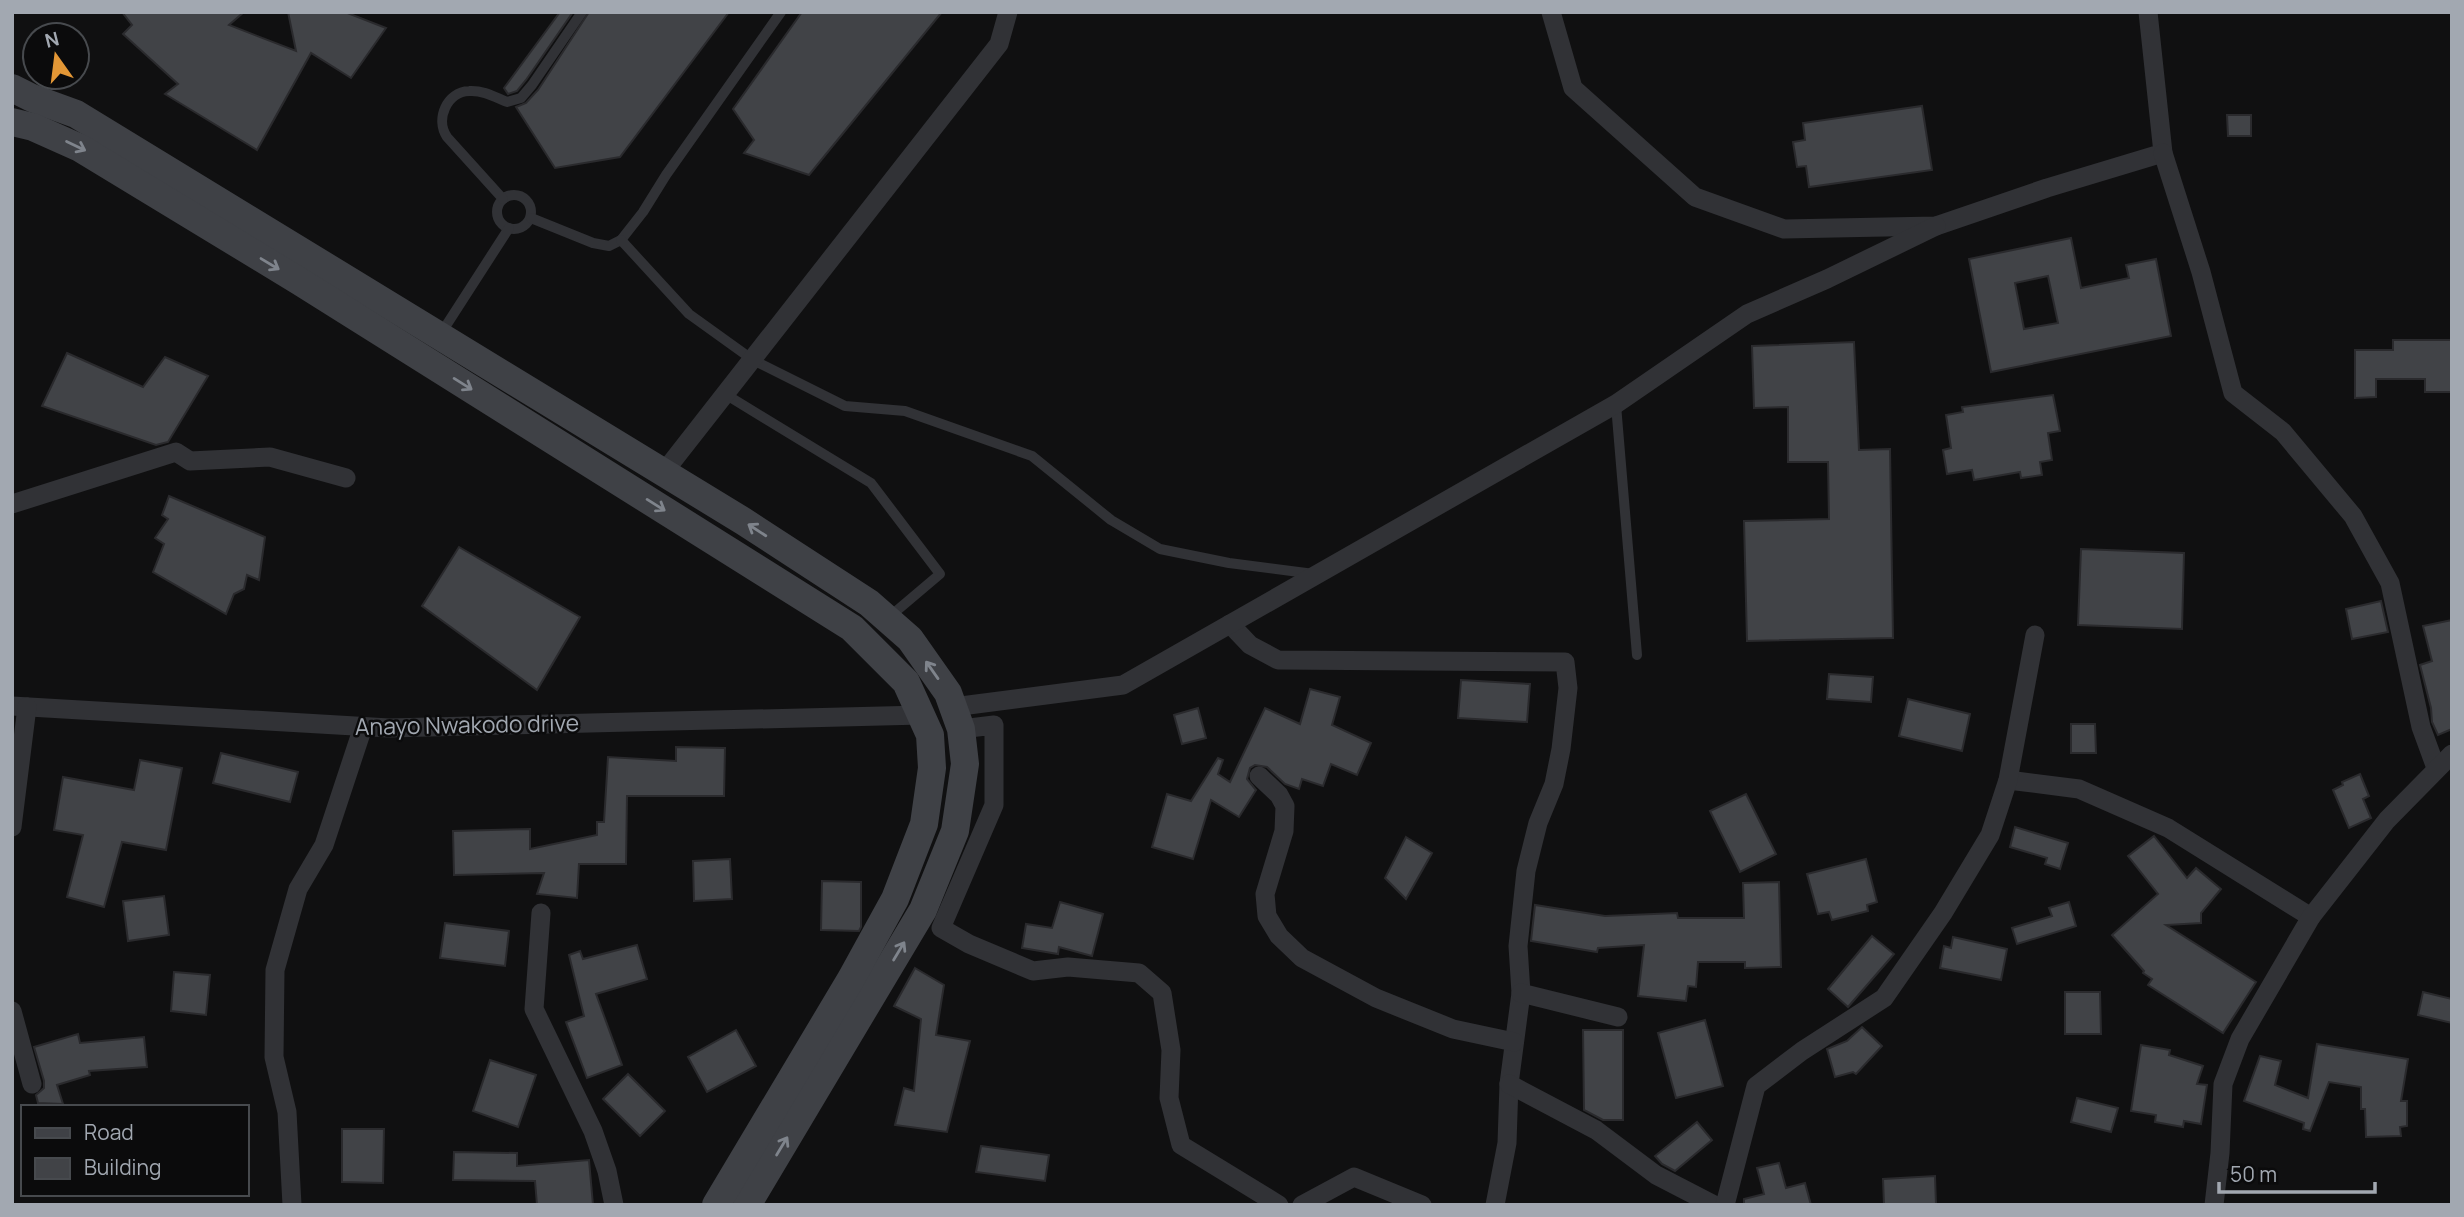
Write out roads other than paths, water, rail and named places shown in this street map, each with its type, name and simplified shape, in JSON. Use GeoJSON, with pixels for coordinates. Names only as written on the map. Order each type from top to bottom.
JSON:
{"type":"FeatureCollection","features":[{"type":"Feature","properties":{"kind":"street"},"geometry":{"type":"LineString","coordinates":[[664,472],[999,44],[1008,12]]}},
{"type":"Feature","properties":{"kind":"street"},"geometry":{"type":"LineString","coordinates":[[1551,12],[1573,88],[1695,197],[1784,229],[1936,226]]}},
{"type":"Feature","properties":{"kind":"street"},"geometry":{"type":"LineString","coordinates":[[2148,12],[2163,153],[2201,272],[2233,393],[2283,432],[2353,516],[2390,583],[2421,727],[2436,768]]}},
{"type":"Feature","properties":{"kind":"street"},"geometry":{"type":"LineString","coordinates":[[19,97],[76,114],[743,521],[869,603],[910,639],[948,693],[957,718],[965,764],[955,831],[923,910],[747,1205]]}},
{"type":"Feature","properties":{"kind":"street"},"geometry":{"type":"LineString","coordinates":[[12,122],[33,127],[80,148],[299,281],[852,628],[906,682],[930,735],[932,768],[924,824],[895,899],[716,1205]]}},
{"type":"Feature","properties":{"kind":"street"},"geometry":{"type":"LineString","coordinates":[[957,718],[1123,685],[1616,404],[1747,314],[1936,226],[2047,188],[2163,153]]}},
{"type":"Feature","properties":{"kind":"street"},"geometry":{"type":"LineString","coordinates":[[12,504],[176,452],[190,461],[270,457],[346,478]]}},
{"type":"Feature","properties":{"kind":"street"},"geometry":{"type":"LineString","coordinates":[[1230,624],[1250,645],[1278,660],[1565,662],[1568,688],[1561,749],[1554,784],[1538,822],[1526,871],[1518,946],[1521,993],[1509,1084],[1507,1143],[1495,1205]]}},
{"type":"Feature","properties":{"kind":"street"},"geometry":{"type":"LineString","coordinates":[[1725,1205],[1756,1086],[1802,1051],[1884,998],[1943,913],[1990,835],[2008,780],[2035,635]]}},
{"type":"Feature","properties":{"kind":"street"},"geometry":{"type":"LineString","coordinates":[[12,827],[20,707]]}},
{"type":"Feature","properties":{"kind":"street","name":"Anayo Nwakodo drive"},"geometry":{"type":"LineString","coordinates":[[20,707],[389,728],[922,715]]}},
{"type":"Feature","properties":{"kind":"street"},"geometry":{"type":"LineString","coordinates":[[957,718],[994,725],[993,805],[941,928],[969,944],[1033,971],[1068,967],[1139,973],[1162,993],[1171,1050],[1169,1098],[1181,1146],[1279,1205]]}},
{"type":"Feature","properties":{"kind":"street"},"geometry":{"type":"LineString","coordinates":[[292,1205],[287,1112],[274,1058],[275,970],[299,889],[324,845],[363,727]]}},
{"type":"Feature","properties":{"kind":"street"},"geometry":{"type":"LineString","coordinates":[[2214,1205],[2220,1153],[2223,1084],[2240,1039],[2311,917],[2387,820],[2452,754]]}},
{"type":"Feature","properties":{"kind":"street"},"geometry":{"type":"LineString","coordinates":[[1259,776],[1279,795],[1285,806],[1284,831],[1265,894],[1267,916],[1279,936],[1301,958],[1376,998],[1453,1029],[1514,1042]]}},
{"type":"Feature","properties":{"kind":"street"},"geometry":{"type":"LineString","coordinates":[[2008,780],[2079,789],[2168,828],[2311,917]]}},
{"type":"Feature","properties":{"kind":"street"},"geometry":{"type":"LineString","coordinates":[[541,913],[534,1009],[593,1131],[607,1171],[614,1205]]}},
{"type":"Feature","properties":{"kind":"street"},"geometry":{"type":"LineString","coordinates":[[1521,993],[1618,1017]]}},
{"type":"Feature","properties":{"kind":"street"},"geometry":{"type":"LineString","coordinates":[[12,1011],[32,1084]]}},
{"type":"Feature","properties":{"kind":"street"},"geometry":{"type":"LineString","coordinates":[[1509,1084],[1596,1130],[1656,1175],[1714,1205]]}},
{"type":"Feature","properties":{"kind":"street"},"geometry":{"type":"LineString","coordinates":[[1302,1205],[1354,1177],[1422,1205]]}},
{"type":"Feature","properties":{"kind":"lane"},"geometry":{"type":"LineString","coordinates":[[503,199],[442,129],[442,115],[455,96],[468,91],[484,92],[507,102],[521,98],[582,12]]}},
{"type":"Feature","properties":{"kind":"lane"},"geometry":{"type":"LineString","coordinates":[[531,218],[593,243],[609,246],[621,240],[781,12]]}},
{"type":"Feature","properties":{"kind":"lane"},"geometry":{"type":"LineString","coordinates":[[511,195],[520,196],[527,201],[531,209],[531,218],[526,225],[518,229],[509,228],[501,223],[497,215],[498,206],[503,199],[511,195]]}},
{"type":"Feature","properties":{"kind":"lane"},"geometry":{"type":"LineString","coordinates":[[440,336],[509,228]]}},
{"type":"Feature","properties":{"kind":"lane"},"geometry":{"type":"LineString","coordinates":[[621,240],[689,314],[753,360],[845,405],[905,411],[1032,456],[1111,520],[1160,550],[1318,575]]}},
{"type":"Feature","properties":{"kind":"lane"},"geometry":{"type":"LineString","coordinates":[[725,394],[871,483],[940,574],[887,619]]}},
{"type":"Feature","properties":{"kind":"lane"},"geometry":{"type":"LineString","coordinates":[[1616,404],[1637,655]]}}]}
